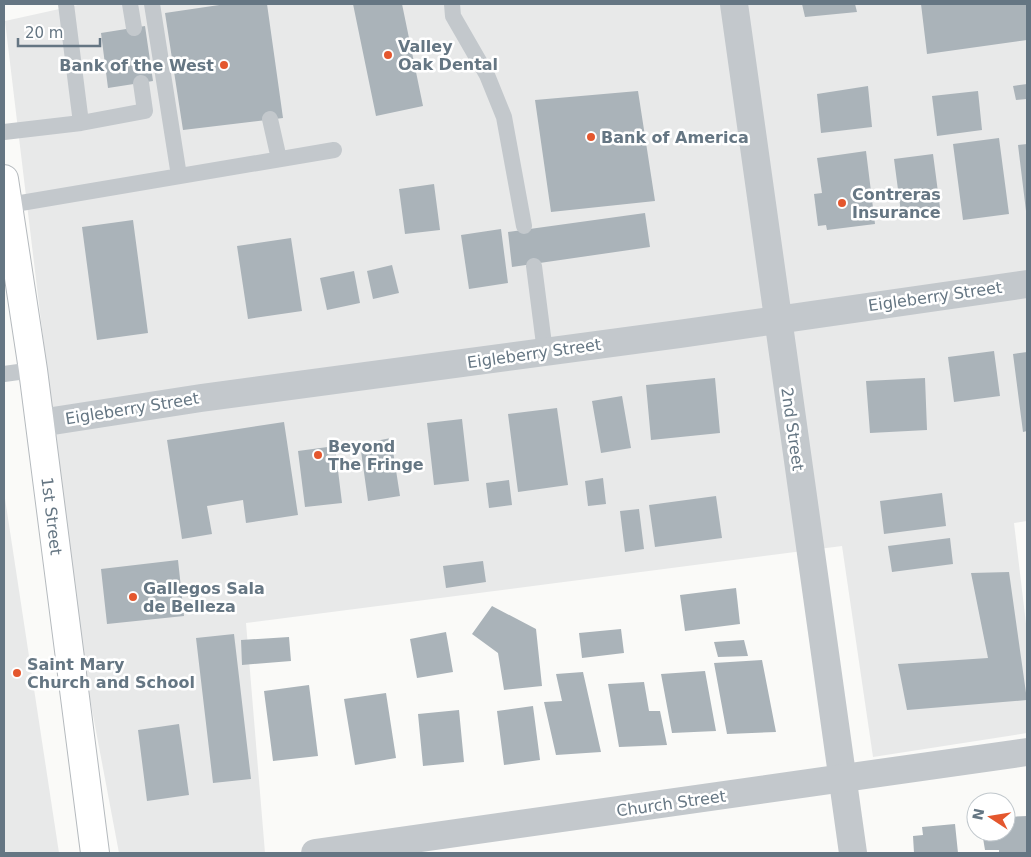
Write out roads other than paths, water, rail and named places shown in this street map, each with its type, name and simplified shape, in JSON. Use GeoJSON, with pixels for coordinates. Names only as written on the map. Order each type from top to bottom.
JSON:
{"type":"FeatureCollection","features":[{"type":"Feature","properties":{"kind":"main road","name":"1st Street"},"geometry":{"type":"LineString","coordinates":[[6,192],[33,370],[95,853]]}},
{"type":"Feature","properties":{"kind":"street","name":"2nd Street"},"geometry":{"type":"LineString","coordinates":[[734,4],[853,853]]}},
{"type":"Feature","properties":{"kind":"street","name":"Eigleberry Street"},"geometry":{"type":"LineString","coordinates":[[40,423],[201,398],[1027,284]]}},
{"type":"Feature","properties":{"kind":"street","name":"Church Street"},"geometry":{"type":"LineString","coordinates":[[315,853],[1027,752]]}},
{"type":"Feature","properties":{"kind":"lane"},"geometry":{"type":"LineString","coordinates":[[66,4],[82,123]]}},
{"type":"Feature","properties":{"kind":"lane"},"geometry":{"type":"LineString","coordinates":[[130,4],[134,28]]}},
{"type":"Feature","properties":{"kind":"lane"},"geometry":{"type":"LineString","coordinates":[[152,4],[179,176]]}},
{"type":"Feature","properties":{"kind":"lane"},"geometry":{"type":"LineString","coordinates":[[452,4],[453,16],[487,75],[504,117],[524,226]]}},
{"type":"Feature","properties":{"kind":"lane"},"geometry":{"type":"LineString","coordinates":[[4,132],[82,123],[145,110],[142,83]]}},
{"type":"Feature","properties":{"kind":"lane"},"geometry":{"type":"LineString","coordinates":[[270,119],[279,159]]}},
{"type":"Feature","properties":{"kind":"lane"},"geometry":{"type":"LineString","coordinates":[[6,192],[179,176],[334,150]]}},
{"type":"Feature","properties":{"kind":"lane"},"geometry":{"type":"LineString","coordinates":[[534,266],[545,352]]}},
{"type":"Feature","properties":{"kind":"lane"},"geometry":{"type":"LineString","coordinates":[[4,374],[33,370]]}},
{"type":"Feature","properties":{"kind":"place","name":"Valley Oak Dental"},"geometry":{"type":"Point","coordinates":[388,55]}},
{"type":"Feature","properties":{"kind":"place","name":"Bank of the West"},"geometry":{"type":"Point","coordinates":[224,65]}},
{"type":"Feature","properties":{"kind":"place","name":"Bank of America"},"geometry":{"type":"Point","coordinates":[591,137]}},
{"type":"Feature","properties":{"kind":"place","name":"Contreras Insurance"},"geometry":{"type":"Point","coordinates":[842,203]}},
{"type":"Feature","properties":{"kind":"place","name":"Beyond The Fringe"},"geometry":{"type":"Point","coordinates":[318,455]}},
{"type":"Feature","properties":{"kind":"place","name":"Gallegos Sala de Belleza"},"geometry":{"type":"Point","coordinates":[133,597]}},
{"type":"Feature","properties":{"kind":"place","name":"Saint Mary Church and School"},"geometry":{"type":"Point","coordinates":[17,673]}}]}
